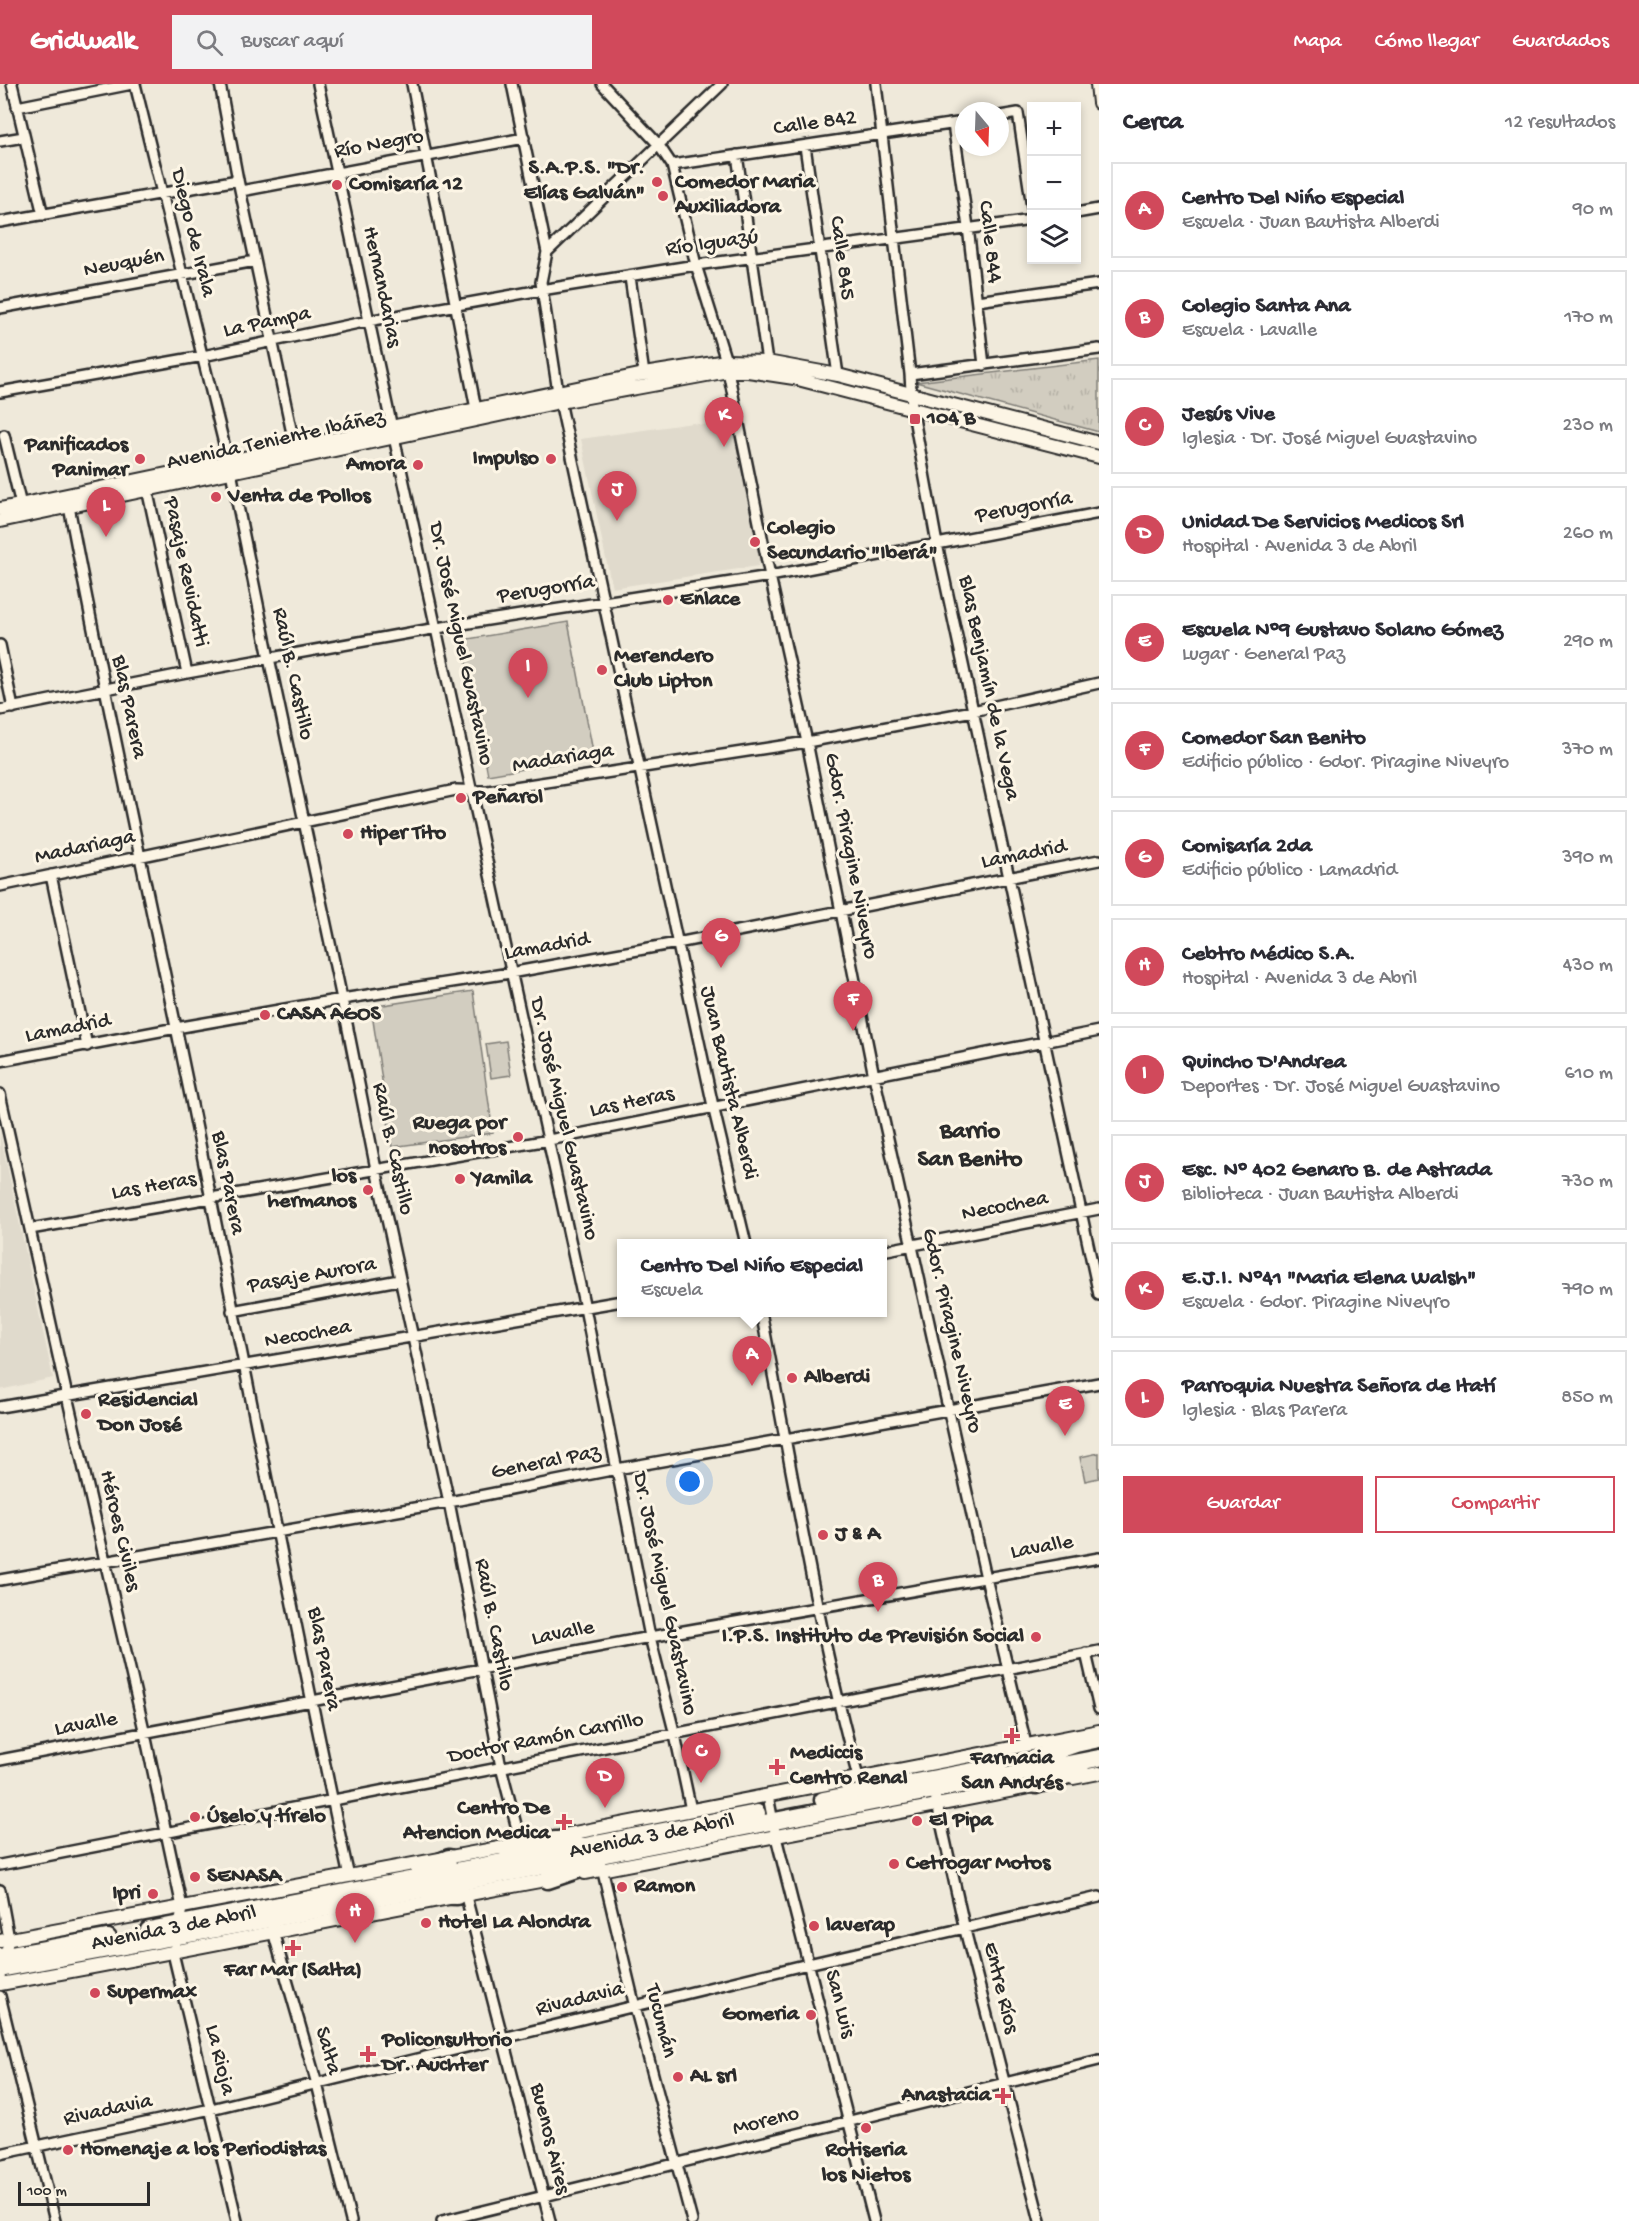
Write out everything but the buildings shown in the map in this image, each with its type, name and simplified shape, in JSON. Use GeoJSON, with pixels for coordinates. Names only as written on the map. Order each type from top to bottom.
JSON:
{"type":"FeatureCollection","features":[{"type":"Feature","properties":{"kind":"highway"},"geometry":{"type":"LineString","coordinates":[[1026,1753],[1099,1739]]}},
{"type":"Feature","properties":{"kind":"highway","name":"Avenida 3 de Abril"},"geometry":{"type":"LineString","coordinates":[[933,1784],[1026,1753],[1099,1747]]}},
{"type":"Feature","properties":{"kind":"highway","name":"Avenida 3 de Abril"},"geometry":{"type":"LineString","coordinates":[[697,1823],[772,1816],[933,1784],[1099,1758]]}},
{"type":"Feature","properties":{"kind":"highway"},"geometry":{"type":"LineString","coordinates":[[1036,1785],[1099,1767]]}},
{"type":"Feature","properties":{"kind":"highway"},"geometry":{"type":"LineString","coordinates":[[548,1880],[598,1849],[697,1823]]}},
{"type":"Feature","properties":{"kind":"highway"},"geometry":{"type":"LineString","coordinates":[[320,1903],[431,1895],[459,1874],[539,1840],[598,1849],[697,1823]]}},
{"type":"Feature","properties":{"kind":"highway","name":"Avenida 3 de Abril"},"geometry":{"type":"LineString","coordinates":[[459,1874],[598,1849]]}},
{"type":"Feature","properties":{"kind":"highway"},"geometry":{"type":"LineString","coordinates":[[320,1903],[377,1879],[424,1868],[459,1874]]}},
{"type":"Feature","properties":{"kind":"highway","name":"Avenida 3 de Abril"},"geometry":{"type":"LineString","coordinates":[[2,1962],[320,1903]]}},
{"type":"Feature","properties":{"kind":"main road"},"geometry":{"type":"LineString","coordinates":[[1096,84],[1099,102]]}},
{"type":"Feature","properties":{"kind":"main road"},"geometry":{"type":"LineString","coordinates":[[559,397],[644,374],[767,362],[838,375],[1099,443]]}},
{"type":"Feature","properties":{"kind":"main road"},"geometry":{"type":"LineString","coordinates":[[559,397],[644,385],[727,366],[794,378],[1099,457]]}},
{"type":"Feature","properties":{"kind":"main road","name":"Avenida Teniente Ibáñez"},"geometry":{"type":"LineString","coordinates":[[0,521],[68,501],[559,397]]}},
{"type":"Feature","properties":{"kind":"main road","name":"Avenida Teniente Ibáñez"},"geometry":{"type":"LineString","coordinates":[[0,509],[68,501]]}},
{"type":"Feature","properties":{"kind":"main road","name":"Avenida 3 de Abril"},"geometry":{"type":"LineString","coordinates":[[1026,1753],[1099,1731]]}},
{"type":"Feature","properties":{"kind":"main road","name":"Avenida 3 de Abril"},"geometry":{"type":"LineString","coordinates":[[598,1849],[772,1816],[858,1778],[933,1784],[1036,1785],[1099,1773]]}},
{"type":"Feature","properties":{"kind":"main road","name":"Avenida 3 de Abril"},"geometry":{"type":"LineString","coordinates":[[2,1962],[269,1913],[459,1874],[521,1844],[539,1840]]}},
{"type":"Feature","properties":{"kind":"main road","name":"Avenida 3 de Abril"},"geometry":{"type":"LineString","coordinates":[[269,1913],[349,1877],[459,1874],[548,1880]]}},
{"type":"Feature","properties":{"kind":"street"},"geometry":{"type":"LineString","coordinates":[[12,84],[43,215]]}},
{"type":"Feature","properties":{"kind":"street"},"geometry":{"type":"LineString","coordinates":[[17,107],[134,84]]}},
{"type":"Feature","properties":{"kind":"street","name":"Diego de Irala"},"geometry":{"type":"LineString","coordinates":[[134,84],[229,467]]}},
{"type":"Feature","properties":{"kind":"street"},"geometry":{"type":"LineString","coordinates":[[220,84],[296,453]]}},
{"type":"Feature","properties":{"kind":"street","name":"Hernandarias"},"geometry":{"type":"LineString","coordinates":[[318,84],[393,432]]}},
{"type":"Feature","properties":{"kind":"street"},"geometry":{"type":"LineString","coordinates":[[412,84],[477,414]]}},
{"type":"Feature","properties":{"kind":"street"},"geometry":{"type":"LineString","coordinates":[[512,84],[547,252]]}},
{"type":"Feature","properties":{"kind":"street"},"geometry":{"type":"LineString","coordinates":[[602,84],[658,144],[672,165]]}},
{"type":"Feature","properties":{"kind":"street"},"geometry":{"type":"LineString","coordinates":[[547,252],[722,84]]}},
{"type":"Feature","properties":{"kind":"street","name":"Blas Benjamín de la Vega"},"geometry":{"type":"LineString","coordinates":[[876,84],[912,407],[937,544],[1099,1295]]}},
{"type":"Feature","properties":{"kind":"street"},"geometry":{"type":"LineString","coordinates":[[1009,114],[1018,113],[1027,173]]}},
{"type":"Feature","properties":{"kind":"street","name":"Calle 842"},"geometry":{"type":"LineString","coordinates":[[672,165],[953,124]]}},
{"type":"Feature","properties":{"kind":"street","name":"Calle 844"},"geometry":{"type":"LineString","coordinates":[[953,124],[984,365]]}},
{"type":"Feature","properties":{"kind":"street"},"geometry":{"type":"LineString","coordinates":[[0,141],[24,137]]}},
{"type":"Feature","properties":{"kind":"street","name":"Río Negro"},"geometry":{"type":"LineString","coordinates":[[241,191],[524,138]]}},
{"type":"Feature","properties":{"kind":"street","name":"Calle 845"},"geometry":{"type":"LineString","coordinates":[[806,146],[838,375]]}},
{"type":"Feature","properties":{"kind":"street"},"geometry":{"type":"LineString","coordinates":[[736,155],[767,362]]}},
{"type":"Feature","properties":{"kind":"street","name":"Gdor. Piragine Niveyro"},"geometry":{"type":"LineString","coordinates":[[672,165],[696,265],[727,366],[807,741],[874,1076],[1026,1753]]}},
{"type":"Feature","properties":{"kind":"street"},"geometry":{"type":"LineString","coordinates":[[0,222],[238,180]]}},
{"type":"Feature","properties":{"kind":"street"},"geometry":{"type":"LineString","coordinates":[[1081,212],[1099,209]]}},
{"type":"Feature","properties":{"kind":"street","name":"Río Iguazú"},"geometry":{"type":"LineString","coordinates":[[541,290],[696,265],[1027,221]]}},
{"type":"Feature","properties":{"kind":"street","name":"Juan Bautista Alberdi"},"geometry":{"type":"LineString","coordinates":[[547,252],[541,290],[559,397],[712,1106],[745,1239]]}},
{"type":"Feature","properties":{"kind":"street","name":"Neuquén"},"geometry":{"type":"LineString","coordinates":[[0,308],[255,261]]}},
{"type":"Feature","properties":{"kind":"street"},"geometry":{"type":"LineString","coordinates":[[630,277],[644,374]]}},
{"type":"Feature","properties":{"kind":"street"},"geometry":{"type":"LineString","coordinates":[[977,302],[1099,285]]}},
{"type":"Feature","properties":{"kind":"street","name":"La Pampa"},"geometry":{"type":"LineString","coordinates":[[0,392],[203,356],[368,321],[541,290]]}},
{"type":"Feature","properties":{"kind":"street"},"geometry":{"type":"LineString","coordinates":[[910,374],[1099,349]]}},
{"type":"Feature","properties":{"kind":"street","name":"Dr. José Miguel Guastavino"},"geometry":{"type":"LineString","coordinates":[[393,432],[585,1308],[650,1637],[697,1823]]}},
{"type":"Feature","properties":{"kind":"street"},"geometry":{"type":"LineString","coordinates":[[4,435],[21,505]]}},
{"type":"Feature","properties":{"kind":"street","name":"Raúl B. Castillo"},"geometry":{"type":"LineString","coordinates":[[229,467],[411,1337],[449,1502],[501,1767],[521,1844]]}},
{"type":"Feature","properties":{"kind":"street","name":"Pasaje Revidatti"},"geometry":{"type":"LineString","coordinates":[[146,484],[187,673]]}},
{"type":"Feature","properties":{"kind":"street","name":"Blas Parera"},"geometry":{"type":"LineString","coordinates":[[68,501],[104,690],[176,1028],[243,1366],[349,1877]]}},
{"type":"Feature","properties":{"kind":"street","name":"Perugorría"},"geometry":{"type":"LineString","coordinates":[[0,711],[268,658],[602,601],[770,576],[1099,513]]}},
{"type":"Feature","properties":{"kind":"street"},"geometry":{"type":"LineString","coordinates":[[0,645],[13,708]]}},
{"type":"Feature","properties":{"kind":"street","name":"Madariaga"},"geometry":{"type":"LineString","coordinates":[[0,886],[304,820],[456,790],[488,791],[807,741],[973,711],[1099,683]]}},
{"type":"Feature","properties":{"kind":"street","name":"Lamadrid"},"geometry":{"type":"LineString","coordinates":[[0,1061],[342,999],[510,973],[677,943],[1099,860]]}},
{"type":"Feature","properties":{"kind":"street"},"geometry":{"type":"LineString","coordinates":[[51,875],[87,1046]]}},
{"type":"Feature","properties":{"kind":"street","name":"Las Heras"},"geometry":{"type":"LineString","coordinates":[[30,1229],[549,1140],[1099,1031]]}},
{"type":"Feature","properties":{"kind":"street","name":"Héroes Civiles"},"geometry":{"type":"LineString","coordinates":[[0,1094],[166,1831],[178,1930]]}},
{"type":"Feature","properties":{"kind":"street","name":"Necochea"},"geometry":{"type":"LineString","coordinates":[[887,1250],[1099,1209]]}},
{"type":"Feature","properties":{"kind":"street","name":"Pasaje Aurora"},"geometry":{"type":"LineString","coordinates":[[232,1311],[399,1280]]}},
{"type":"Feature","properties":{"kind":"street","name":"Necochea"},"geometry":{"type":"LineString","coordinates":[[0,1407],[617,1302]]}},
{"type":"Feature","properties":{"kind":"street"},"geometry":{"type":"LineString","coordinates":[[762,1317],[816,1608],[837,1702],[858,1778]]}},
{"type":"Feature","properties":{"kind":"street","name":"General Paz"},"geometry":{"type":"LineString","coordinates":[[0,1580],[449,1502],[617,1469],[1099,1383]]}},
{"type":"Feature","properties":{"kind":"street","name":"Lavalle"},"geometry":{"type":"LineString","coordinates":[[0,1760],[650,1637],[1099,1558]]}},
{"type":"Feature","properties":{"kind":"street","name":"Doctor Ramón Carrillo"},"geometry":{"type":"LineString","coordinates":[[0,1865],[1099,1651]]}},
{"type":"Feature","properties":{"kind":"street"},"geometry":{"type":"LineString","coordinates":[[1086,1653],[1099,1709]]}},
{"type":"Feature","properties":{"kind":"street","name":"Entre Ríos"},"geometry":{"type":"LineString","coordinates":[[933,1784],[965,1930],[1040,2221]]}},
{"type":"Feature","properties":{"kind":"street","name":"San Luis"},"geometry":{"type":"LineString","coordinates":[[772,1816],[874,2221]]}},
{"type":"Feature","properties":{"kind":"street","name":"Tucumán"},"geometry":{"type":"LineString","coordinates":[[598,1849],[635,2007],[692,2221]]}},
{"type":"Feature","properties":{"kind":"street","name":"Buenos Aires"},"geometry":{"type":"LineString","coordinates":[[459,1874],[550,2221]]}},
{"type":"Feature","properties":{"kind":"street"},"geometry":{"type":"LineString","coordinates":[[0,1890],[2,1962]]}},
{"type":"Feature","properties":{"kind":"street","name":"Rivadavia"},"geometry":{"type":"LineString","coordinates":[[0,2154],[212,2109],[808,1964],[1099,1898]]}},
{"type":"Feature","properties":{"kind":"street","name":"Salta"},"geometry":{"type":"LineString","coordinates":[[269,1913],[317,2084],[351,2221]]}},
{"type":"Feature","properties":{"kind":"street","name":"La Rioja"},"geometry":{"type":"LineString","coordinates":[[178,1930],[212,2109],[237,2221]]}},
{"type":"Feature","properties":{"kind":"street"},"geometry":{"type":"LineString","coordinates":[[0,1996],[55,2221]]}},
{"type":"Feature","properties":{"kind":"street","name":"Moreno"},"geometry":{"type":"LineString","coordinates":[[442,2221],[1099,2060]]}},
{"type":"Feature","properties":{"kind":"shaded area"},"geometry":{"type":"Polygon","coordinates":[[[733,418],[761,559],[758,566],[612,588],[581,439],[693,423],[703,425],[733,418]]]}},
{"type":"Feature","properties":{"kind":"shaded area"},"geometry":{"type":"Polygon","coordinates":[[[0,1133],[53,1378],[0,1390],[0,1133]]]}},
{"type":"Feature","properties":{"kind":"green space"},"geometry":{"type":"Polygon","coordinates":[[[1099,360],[1099,432],[916,382],[1099,360]]]}},
{"type":"Feature","properties":{"kind":"green space"},"geometry":{"type":"Polygon","coordinates":[[[568,622],[594,757],[488,775],[462,640],[568,622]]]}},
{"type":"Feature","properties":{"kind":"green space"},"geometry":{"type":"Polygon","coordinates":[[[473,991],[493,1133],[392,1147],[371,1007],[473,991]]]}},
{"type":"Feature","properties":{"kind":"green space"},"geometry":{"type":"Polygon","coordinates":[[[506,1041],[511,1075],[491,1078],[486,1044],[506,1041]]]}},
{"type":"Feature","properties":{"kind":"green space"},"geometry":{"type":"Polygon","coordinates":[[[1099,1453],[1099,1478],[1085,1481],[1080,1457],[1099,1453]]]}},
{"type":"Feature","properties":{"kind":"place","name":"S.A.P.S. \"Dr. Elías Galván\""},"geometry":{"type":"Point","coordinates":[657,182]}},
{"type":"Feature","properties":{"kind":"place","name":"Comisaría 12"},"geometry":{"type":"Point","coordinates":[337,185]}},
{"type":"Feature","properties":{"kind":"place","name":"Comedor Maria Auxiliadora"},"geometry":{"type":"Point","coordinates":[663,196]}},
{"type":"Feature","properties":{"kind":"place","name":"104 B"},"geometry":{"type":"Point","coordinates":[915,419]}},
{"type":"Feature","properties":{"kind":"place","name":"E.J.I. Nº41 \"Maria Elena Walsh\""},"geometry":{"type":"Point","coordinates":[724,447]}},
{"type":"Feature","properties":{"kind":"place","name":"Panificados Panimar"},"geometry":{"type":"Point","coordinates":[140,459]}},
{"type":"Feature","properties":{"kind":"place","name":"Impulso"},"geometry":{"type":"Point","coordinates":[551,459]}},
{"type":"Feature","properties":{"kind":"place","name":"Amora"},"geometry":{"type":"Point","coordinates":[418,465]}},
{"type":"Feature","properties":{"kind":"place","name":"Venta de Pollos"},"geometry":{"type":"Point","coordinates":[216,497]}},
{"type":"Feature","properties":{"kind":"place","name":"Esc. Nº 402 Genaro B. de Astrada"},"geometry":{"type":"Point","coordinates":[617,521]}},
{"type":"Feature","properties":{"kind":"place","name":"Parroquia Nuestra Señora de Itatí"},"geometry":{"type":"Point","coordinates":[106,537]}},
{"type":"Feature","properties":{"kind":"place","name":"Colegio Secundario \"Iberá\""},"geometry":{"type":"Point","coordinates":[755,542]}},
{"type":"Feature","properties":{"kind":"place","name":"Enlace"},"geometry":{"type":"Point","coordinates":[668,600]}},
{"type":"Feature","properties":{"kind":"place","name":"Merendero Club Lipton"},"geometry":{"type":"Point","coordinates":[602,670]}},
{"type":"Feature","properties":{"kind":"place","name":"Quincho D'Andrea"},"geometry":{"type":"Point","coordinates":[528,698]}},
{"type":"Feature","properties":{"kind":"place","name":"Peñarol"},"geometry":{"type":"Point","coordinates":[461,798]}},
{"type":"Feature","properties":{"kind":"place","name":"Hiper Tito"},"geometry":{"type":"Point","coordinates":[348,834]}},
{"type":"Feature","properties":{"kind":"place","name":"Comisaría 2da"},"geometry":{"type":"Point","coordinates":[721,968]}},
{"type":"Feature","properties":{"kind":"place","name":"CASA AGOS"},"geometry":{"type":"Point","coordinates":[265,1015]}},
{"type":"Feature","properties":{"kind":"place","name":"Comedor San Benito"},"geometry":{"type":"Point","coordinates":[853,1031]}},
{"type":"Feature","properties":{"kind":"place","name":"Ruega por nosotros"},"geometry":{"type":"Point","coordinates":[518,1137]}},
{"type":"Feature","properties":{"kind":"place","name":"Yamila"},"geometry":{"type":"Point","coordinates":[460,1179]}},
{"type":"Feature","properties":{"kind":"place","name":"los hermanos"},"geometry":{"type":"Point","coordinates":[368,1190]}},
{"type":"Feature","properties":{"kind":"place","name":"Alberdi"},"geometry":{"type":"Point","coordinates":[792,1378]}},
{"type":"Feature","properties":{"kind":"place","name":"Centro Del Nińo Especial"},"geometry":{"type":"Point","coordinates":[752,1386]}},
{"type":"Feature","properties":{"kind":"place","name":"Residencial Don José"},"geometry":{"type":"Point","coordinates":[86,1414]}},
{"type":"Feature","properties":{"kind":"place","name":"Escuela Nº9 Gustavo Solano Gómez"},"geometry":{"type":"Point","coordinates":[1065,1436]}},
{"type":"Feature","properties":{"kind":"place","name":"J & A"},"geometry":{"type":"Point","coordinates":[823,1535]}},
{"type":"Feature","properties":{"kind":"place","name":"Colegio Santa Ana"},"geometry":{"type":"Point","coordinates":[878,1612]}},
{"type":"Feature","properties":{"kind":"place","name":"I.P.S. Instituto de Previsión Social"},"geometry":{"type":"Point","coordinates":[1036,1637]}},
{"type":"Feature","properties":{"kind":"place","name":"Farmacia San Andrés"},"geometry":{"type":"Point","coordinates":[1012,1736]}},
{"type":"Feature","properties":{"kind":"place","name":"Mediccis Centro Renal"},"geometry":{"type":"Point","coordinates":[777,1767]}},
{"type":"Feature","properties":{"kind":"place","name":"Jesús Vive"},"geometry":{"type":"Point","coordinates":[701,1783]}},
{"type":"Feature","properties":{"kind":"place","name":"Unidad De Servicios Medicos Srl"},"geometry":{"type":"Point","coordinates":[605,1808]}},
{"type":"Feature","properties":{"kind":"place","name":"Úselo y tírelo"},"geometry":{"type":"Point","coordinates":[195,1817]}},
{"type":"Feature","properties":{"kind":"place","name":"El Pipa"},"geometry":{"type":"Point","coordinates":[917,1821]}},
{"type":"Feature","properties":{"kind":"place","name":"Centro De Atencion Medica"},"geometry":{"type":"Point","coordinates":[564,1822]}},
{"type":"Feature","properties":{"kind":"place","name":"Cetrogar Motos"},"geometry":{"type":"Point","coordinates":[894,1864]}},
{"type":"Feature","properties":{"kind":"place","name":"SENASA"},"geometry":{"type":"Point","coordinates":[195,1877]}},
{"type":"Feature","properties":{"kind":"place","name":"Ramon"},"geometry":{"type":"Point","coordinates":[622,1887]}},
{"type":"Feature","properties":{"kind":"place","name":"Ipri"},"geometry":{"type":"Point","coordinates":[153,1894]}},
{"type":"Feature","properties":{"kind":"place","name":"Hotel La Alondra"},"geometry":{"type":"Point","coordinates":[426,1923]}},
{"type":"Feature","properties":{"kind":"place","name":"laverap"},"geometry":{"type":"Point","coordinates":[814,1926]}},
{"type":"Feature","properties":{"kind":"place","name":"Cebtro Médico S.A."},"geometry":{"type":"Point","coordinates":[355,1943]}},
{"type":"Feature","properties":{"kind":"place","name":"Far Mar (Salta)"},"geometry":{"type":"Point","coordinates":[293,1948]}},
{"type":"Feature","properties":{"kind":"place","name":"Supermax"},"geometry":{"type":"Point","coordinates":[95,1993]}},
{"type":"Feature","properties":{"kind":"place","name":"Gomeria"},"geometry":{"type":"Point","coordinates":[811,2015]}},
{"type":"Feature","properties":{"kind":"place","name":"Policonsultorio Dr. Auchter"},"geometry":{"type":"Point","coordinates":[368,2054]}},
{"type":"Feature","properties":{"kind":"place","name":"AL srl"},"geometry":{"type":"Point","coordinates":[678,2077]}},
{"type":"Feature","properties":{"kind":"place","name":"Anastacia"},"geometry":{"type":"Point","coordinates":[1003,2096]}},
{"type":"Feature","properties":{"kind":"place","name":"Rotiseria los Nietos"},"geometry":{"type":"Point","coordinates":[866,2128]}},
{"type":"Feature","properties":{"kind":"place","name":"Homenaje a los Periodistas"},"geometry":{"type":"Point","coordinates":[68,2150]}},
{"type":"Feature","properties":{"kind":"district","name":"Barrio San Benito"},"geometry":{"type":"Point","coordinates":[970,1146]}}]}
